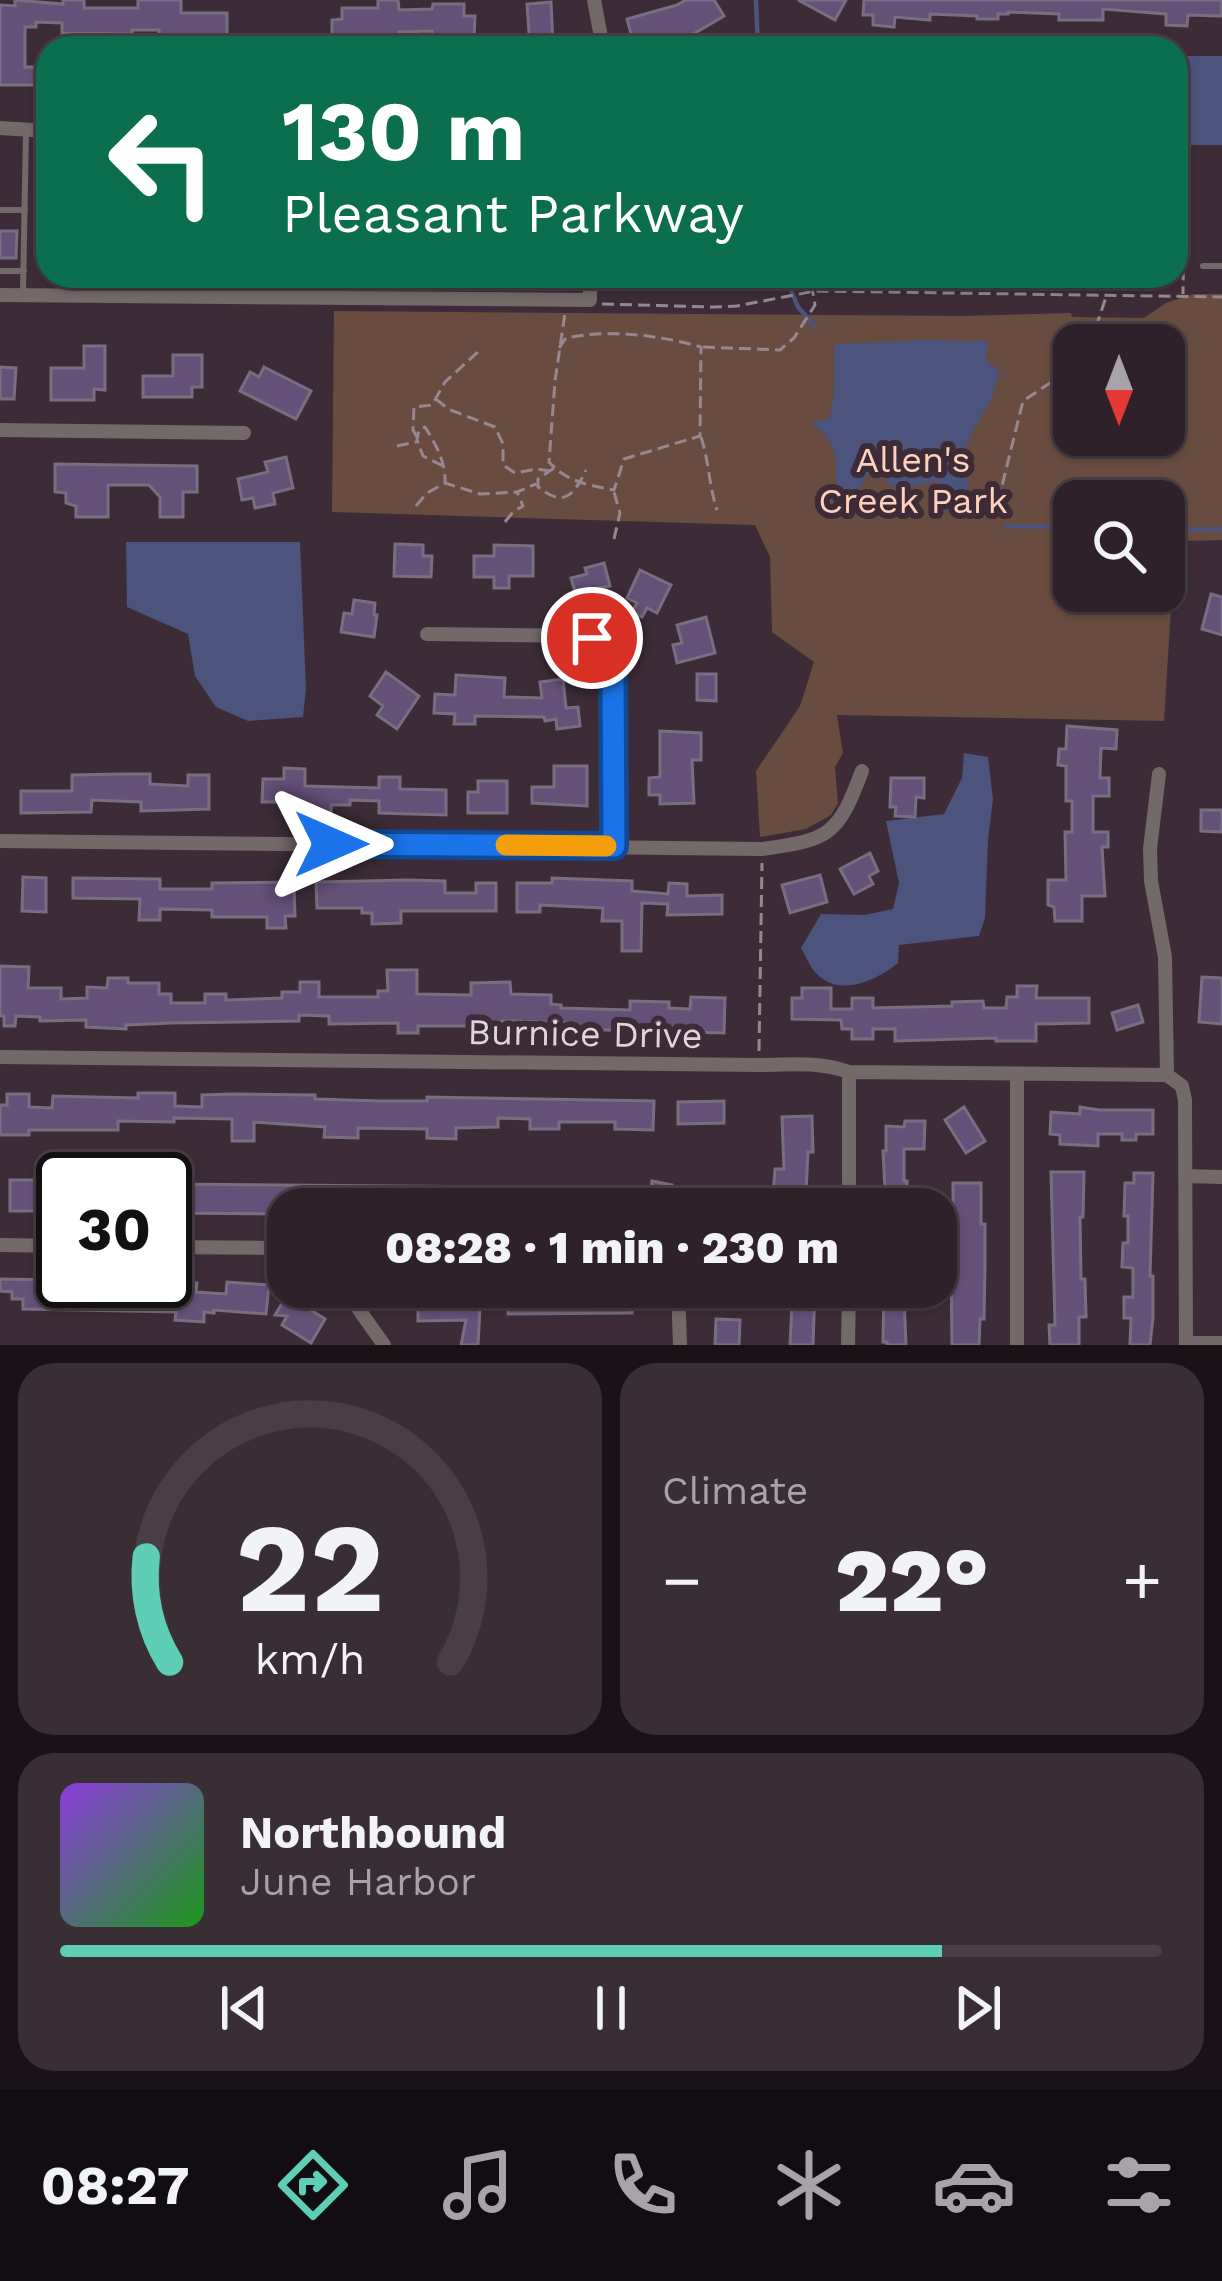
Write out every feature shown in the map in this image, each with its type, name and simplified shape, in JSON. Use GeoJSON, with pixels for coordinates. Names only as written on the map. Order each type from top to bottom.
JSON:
{"type":"FeatureCollection","features":[{"type":"Feature","properties":{"kind":"street"},"geometry":{"type":"LineString","coordinates":[[594,0],[601,36]]}},
{"type":"Feature","properties":{"kind":"street"},"geometry":{"type":"LineString","coordinates":[[0,128],[36,130]]}},
{"type":"Feature","properties":{"kind":"street"},"geometry":{"type":"LineString","coordinates":[[0,295],[590,300],[590,288]]}},
{"type":"Feature","properties":{"kind":"street"},"geometry":{"type":"LineString","coordinates":[[0,430],[244,433]]}},
{"type":"Feature","properties":{"kind":"street"},"geometry":{"type":"LineString","coordinates":[[427,634],[579,636],[604,643],[613,666],[614,846]]}},
{"type":"Feature","properties":{"kind":"street"},"geometry":{"type":"LineString","coordinates":[[0,841],[762,849],[806,843],[835,829],[862,771]]}},
{"type":"Feature","properties":{"kind":"street"},"geometry":{"type":"LineString","coordinates":[[1159,774],[1150,881],[1165,957],[1168,1075],[1182,1086],[1186,1100],[1186,1344],[1222,1343]]}},
{"type":"Feature","properties":{"kind":"street","name":"Burnice Drive"},"geometry":{"type":"LineString","coordinates":[[0,1057],[824,1064],[849,1072],[1168,1075]]}},
{"type":"Feature","properties":{"kind":"street"},"geometry":{"type":"LineString","coordinates":[[849,1072],[849,1188]]}},
{"type":"Feature","properties":{"kind":"street"},"geometry":{"type":"LineString","coordinates":[[1017,1075],[1017,1345]]}},
{"type":"Feature","properties":{"kind":"street"},"geometry":{"type":"LineString","coordinates":[[1185,1176],[1222,1177]]}},
{"type":"Feature","properties":{"kind":"street"},"geometry":{"type":"LineString","coordinates":[[0,1245],[36,1246]]}},
{"type":"Feature","properties":{"kind":"street"},"geometry":{"type":"LineString","coordinates":[[192,1247],[267,1248]]}},
{"type":"Feature","properties":{"kind":"street"},"geometry":{"type":"LineString","coordinates":[[358,1308],[384,1345]]}},
{"type":"Feature","properties":{"kind":"street"},"geometry":{"type":"LineString","coordinates":[[679,1308],[680,1345]]}},
{"type":"Feature","properties":{"kind":"street"},"geometry":{"type":"LineString","coordinates":[[848,1345],[849,1308]]}},
{"type":"Feature","properties":{"kind":"lane"},"geometry":{"type":"LineString","coordinates":[[23,295],[26,130]]}},
{"type":"Feature","properties":{"kind":"lane"},"geometry":{"type":"LineString","coordinates":[[0,210],[25,210]]}},
{"type":"Feature","properties":{"kind":"lane"},"geometry":{"type":"LineString","coordinates":[[1203,266],[1222,266]]}},
{"type":"Feature","properties":{"kind":"lane"},"geometry":{"type":"LineString","coordinates":[[0,271],[24,271]]}},
{"type":"Feature","properties":{"kind":"path"},"geometry":{"type":"LineString","coordinates":[[559,348],[566,338],[594,332],[701,347],[780,350],[810,316],[815,305],[813,288]]}},
{"type":"Feature","properties":{"kind":"path"},"geometry":{"type":"LineString","coordinates":[[1183,288],[1183,296]]}},
{"type":"Feature","properties":{"kind":"path"},"geometry":{"type":"LineString","coordinates":[[590,300],[715,308],[814,291],[1222,297]]}},
{"type":"Feature","properties":{"kind":"path"},"geometry":{"type":"LineString","coordinates":[[1097,324],[1106,295]]}},
{"type":"Feature","properties":{"kind":"path"},"geometry":{"type":"LineString","coordinates":[[552,470],[549,462],[566,300]]}},
{"type":"Feature","properties":{"kind":"path"},"geometry":{"type":"LineString","coordinates":[[701,347],[700,436],[717,510]]}},
{"type":"Feature","properties":{"kind":"path"},"geometry":{"type":"LineString","coordinates":[[443,466],[423,456],[413,430],[414,407],[432,405],[445,382],[480,350]]}},
{"type":"Feature","properties":{"kind":"path"},"geometry":{"type":"LineString","coordinates":[[998,502],[1022,401],[1053,381]]}},
{"type":"Feature","properties":{"kind":"path"},"geometry":{"type":"LineString","coordinates":[[436,399],[448,409],[495,427],[503,444],[503,465],[515,473],[552,470],[580,484],[614,490]]}},
{"type":"Feature","properties":{"kind":"path"},"geometry":{"type":"LineString","coordinates":[[417,439],[424,427],[443,466],[445,484]]}},
{"type":"Feature","properties":{"kind":"path"},"geometry":{"type":"LineString","coordinates":[[614,539],[620,513],[614,490],[624,459],[700,436]]}},
{"type":"Feature","properties":{"kind":"path"},"geometry":{"type":"LineString","coordinates":[[397,446],[417,439]]}},
{"type":"Feature","properties":{"kind":"path"},"geometry":{"type":"LineString","coordinates":[[552,470],[538,479],[538,488],[559,497],[576,492],[586,470]]}},
{"type":"Feature","properties":{"kind":"path"},"geometry":{"type":"LineString","coordinates":[[416,506],[427,493],[445,484],[481,494],[517,492],[538,484]]}},
{"type":"Feature","properties":{"kind":"path"},"geometry":{"type":"LineString","coordinates":[[505,522],[523,506],[517,492]]}},
{"type":"Feature","properties":{"kind":"path"},"geometry":{"type":"LineString","coordinates":[[758,1065],[762,849]]}},
{"type":"Feature","properties":{"kind":"green space","name":"Allen's Creek Park"},"geometry":{"type":"Polygon","coordinates":[[[1193,294],[1222,294],[1222,540],[1187,541],[1185,549],[1185,480],[1053,480],[1053,612],[1171,612],[1164,721],[837,715],[843,753],[835,767],[838,803],[831,815],[806,829],[760,837],[756,771],[800,706],[814,662],[772,632],[770,557],[755,525],[332,512],[334,311],[1071,313],[1072,317],[1144,318],[1166,303],[1193,294]]]}},
{"type":"Feature","properties":{"kind":"water"},"geometry":{"type":"Polygon","coordinates":[[[1188,56],[1222,56],[1222,145],[1188,145],[1188,56]]]}},
{"type":"Feature","properties":{"kind":"water"},"geometry":{"type":"Polygon","coordinates":[[[988,341],[986,359],[1000,372],[991,400],[967,442],[968,513],[942,511],[937,481],[898,490],[885,481],[890,461],[876,460],[859,490],[837,490],[831,445],[811,422],[830,418],[834,344],[988,341]]]}},
{"type":"Feature","properties":{"kind":"water"},"geometry":{"type":"Polygon","coordinates":[[[126,542],[300,542],[303,717],[248,721],[216,707],[195,676],[188,634],[127,607],[126,542]]]}},
{"type":"Feature","properties":{"kind":"water"},"geometry":{"type":"Polygon","coordinates":[[[964,753],[988,757],[993,799],[985,918],[979,936],[899,945],[898,963],[880,975],[847,986],[826,981],[812,969],[801,948],[821,914],[864,915],[893,909],[899,883],[886,821],[944,814],[962,778],[964,753]]]}},
{"type":"Feature","properties":{"kind":"building"},"geometry":{"type":"Polygon","coordinates":[[[15,0],[63,4],[63,0],[84,0],[84,8],[138,8],[138,0],[181,0],[181,13],[227,13],[227,36],[159,36],[159,30],[62,33],[62,23],[36,22],[36,27],[25,27],[25,67],[36,67],[36,85],[0,85],[0,5],[15,6],[15,0]]]}},
{"type":"Feature","properties":{"kind":"building"},"geometry":{"type":"Polygon","coordinates":[[[378,0],[398,0],[399,10],[464,4],[464,16],[475,16],[474,36],[432,36],[432,31],[332,36],[332,20],[342,19],[342,8],[378,8],[378,0]]]}},
{"type":"Feature","properties":{"kind":"building"},"geometry":{"type":"Polygon","coordinates":[[[686,0],[714,0],[724,16],[690,36],[632,36],[627,19],[686,0]]]}},
{"type":"Feature","properties":{"kind":"building"},"geometry":{"type":"Polygon","coordinates":[[[798,0],[846,0],[835,20],[798,0]]]}},
{"type":"Feature","properties":{"kind":"building"},"geometry":{"type":"Polygon","coordinates":[[[864,0],[1222,0],[1222,16],[1188,15],[1187,26],[1166,25],[1166,14],[1103,9],[1103,20],[1059,20],[1059,14],[1008,12],[998,14],[998,19],[930,14],[930,20],[895,17],[894,27],[873,25],[873,15],[863,15],[864,0]]]}},
{"type":"Feature","properties":{"kind":"building"},"geometry":{"type":"Polygon","coordinates":[[[551,2],[553,36],[529,36],[527,4],[551,2]]]}},
{"type":"Feature","properties":{"kind":"building"},"geometry":{"type":"Polygon","coordinates":[[[0,231],[17,231],[16,258],[0,258],[0,231]]]}},
{"type":"Feature","properties":{"kind":"building"},"geometry":{"type":"Polygon","coordinates":[[[84,346],[105,346],[105,390],[94,389],[94,400],[51,400],[51,368],[84,368],[84,346]]]}},
{"type":"Feature","properties":{"kind":"building"},"geometry":{"type":"Polygon","coordinates":[[[173,355],[202,355],[202,387],[192,387],[192,397],[143,397],[143,376],[173,376],[173,355]]]}},
{"type":"Feature","properties":{"kind":"building"},"geometry":{"type":"Polygon","coordinates":[[[0,367],[16,368],[14,399],[0,399],[0,367]]]}},
{"type":"Feature","properties":{"kind":"building"},"geometry":{"type":"Polygon","coordinates":[[[264,367],[311,391],[296,419],[240,391],[250,372],[259,377],[264,367]]]}},
{"type":"Feature","properties":{"kind":"building"},"geometry":{"type":"Polygon","coordinates":[[[286,457],[293,488],[273,493],[275,504],[255,508],[253,498],[242,500],[238,479],[268,472],[265,462],[286,457]]]}},
{"type":"Feature","properties":{"kind":"building"},"geometry":{"type":"Polygon","coordinates":[[[55,464],[197,466],[197,492],[183,492],[183,517],[160,517],[160,497],[149,485],[108,485],[108,517],[76,517],[76,506],[66,503],[66,493],[55,492],[55,464]]]}},
{"type":"Feature","properties":{"kind":"building"},"geometry":{"type":"Polygon","coordinates":[[[395,544],[423,545],[423,556],[432,556],[431,577],[394,576],[395,544]]]}},
{"type":"Feature","properties":{"kind":"building"},"geometry":{"type":"Polygon","coordinates":[[[494,545],[533,546],[533,576],[509,576],[509,588],[494,588],[494,577],[474,577],[474,556],[494,556],[494,545]]]}},
{"type":"Feature","properties":{"kind":"building"},"geometry":{"type":"Polygon","coordinates":[[[604,563],[610,586],[575,592],[571,578],[604,563]]]}},
{"type":"Feature","properties":{"kind":"building"},"geometry":{"type":"Polygon","coordinates":[[[640,570],[671,585],[657,613],[647,608],[642,617],[632,612],[637,603],[627,598],[640,570]]]}},
{"type":"Feature","properties":{"kind":"building"},"geometry":{"type":"Polygon","coordinates":[[[1211,594],[1222,597],[1222,635],[1202,629],[1211,594]]]}},
{"type":"Feature","properties":{"kind":"building"},"geometry":{"type":"Polygon","coordinates":[[[354,600],[375,603],[374,637],[341,632],[344,613],[352,614],[354,600]]]}},
{"type":"Feature","properties":{"kind":"building"},"geometry":{"type":"Polygon","coordinates":[[[706,617],[715,653],[677,663],[673,645],[682,643],[677,625],[706,617]]]}},
{"type":"Feature","properties":{"kind":"building"},"geometry":{"type":"Polygon","coordinates":[[[386,672],[419,696],[397,729],[377,715],[383,706],[370,696],[386,672]]]}},
{"type":"Feature","properties":{"kind":"building"},"geometry":{"type":"Polygon","coordinates":[[[697,674],[716,674],[716,701],[697,700],[697,674]]]}},
{"type":"Feature","properties":{"kind":"building"},"geometry":{"type":"Polygon","coordinates":[[[456,675],[505,678],[504,697],[542,698],[540,682],[563,679],[566,708],[578,707],[580,726],[557,729],[556,719],[545,721],[544,717],[475,716],[475,724],[454,724],[455,714],[434,713],[435,694],[455,695],[456,675]]]}},
{"type":"Feature","properties":{"kind":"building"},"geometry":{"type":"Polygon","coordinates":[[[1067,726],[1117,730],[1116,749],[1101,748],[1100,778],[1109,778],[1109,796],[1093,796],[1093,832],[1108,832],[1108,847],[1102,847],[1105,896],[1082,896],[1082,921],[1055,921],[1054,907],[1048,905],[1048,880],[1066,880],[1065,832],[1072,832],[1066,766],[1058,765],[1059,749],[1066,749],[1067,726]]]}},
{"type":"Feature","properties":{"kind":"building"},"geometry":{"type":"Polygon","coordinates":[[[660,731],[701,733],[701,760],[692,760],[694,803],[660,804],[660,795],[649,795],[649,778],[660,777],[660,731]]]}},
{"type":"Feature","properties":{"kind":"building"},"geometry":{"type":"Polygon","coordinates":[[[554,766],[587,766],[587,806],[532,803],[532,787],[554,787],[554,766]]]}},
{"type":"Feature","properties":{"kind":"building"},"geometry":{"type":"Polygon","coordinates":[[[284,768],[305,769],[305,786],[379,788],[379,777],[400,777],[400,789],[446,790],[446,815],[379,813],[379,801],[350,800],[350,805],[331,805],[331,812],[283,813],[283,802],[262,802],[263,779],[284,779],[284,768]]]}},
{"type":"Feature","properties":{"kind":"building"},"geometry":{"type":"Polygon","coordinates":[[[150,774],[150,784],[188,786],[188,775],[209,775],[209,809],[141,811],[141,802],[92,800],[91,812],[21,813],[21,791],[72,791],[72,775],[150,774]]]}},
{"type":"Feature","properties":{"kind":"building"},"geometry":{"type":"Polygon","coordinates":[[[891,778],[924,778],[924,798],[916,797],[915,817],[895,816],[896,807],[890,807],[891,778]]]}},
{"type":"Feature","properties":{"kind":"building"},"geometry":{"type":"Polygon","coordinates":[[[478,781],[507,781],[507,813],[468,813],[468,792],[478,792],[478,781]]]}},
{"type":"Feature","properties":{"kind":"building"},"geometry":{"type":"Polygon","coordinates":[[[1201,810],[1222,810],[1222,832],[1201,831],[1201,810]]]}},
{"type":"Feature","properties":{"kind":"building"},"geometry":{"type":"Polygon","coordinates":[[[870,853],[878,871],[869,876],[873,884],[854,894],[840,869],[870,853]]]}},
{"type":"Feature","properties":{"kind":"building"},"geometry":{"type":"Polygon","coordinates":[[[820,875],[827,902],[790,913],[782,885],[820,875]]]}},
{"type":"Feature","properties":{"kind":"building"},"geometry":{"type":"Polygon","coordinates":[[[23,877],[46,878],[46,912],[22,911],[23,877]]]}},
{"type":"Feature","properties":{"kind":"building"},"geometry":{"type":"Polygon","coordinates":[[[73,878],[160,879],[160,889],[294,882],[295,916],[285,916],[286,928],[267,928],[267,917],[212,917],[212,910],[160,909],[160,920],[139,920],[140,899],[73,898],[73,878]]]}},
{"type":"Feature","properties":{"kind":"building"},"geometry":{"type":"Polygon","coordinates":[[[552,878],[632,881],[632,891],[668,894],[669,883],[687,884],[687,896],[722,895],[722,914],[667,915],[668,904],[642,903],[641,951],[622,951],[622,921],[602,921],[603,908],[540,905],[540,912],[517,912],[517,883],[552,883],[552,878]]]}},
{"type":"Feature","properties":{"kind":"building"},"geometry":{"type":"Polygon","coordinates":[[[445,881],[445,893],[476,893],[476,883],[496,883],[496,911],[401,911],[401,923],[372,924],[372,913],[362,913],[362,908],[317,908],[316,882],[445,881]]]}},
{"type":"Feature","properties":{"kind":"building"},"geometry":{"type":"Polygon","coordinates":[[[0,966],[29,967],[28,988],[61,988],[61,999],[87,998],[87,987],[107,988],[108,978],[159,983],[159,994],[171,994],[171,1003],[205,1003],[205,994],[226,994],[226,1000],[282,998],[282,992],[300,992],[300,982],[319,982],[319,997],[378,997],[378,991],[388,991],[387,970],[417,970],[417,994],[471,995],[471,983],[510,982],[511,994],[551,995],[551,1004],[561,1008],[630,1010],[630,1001],[669,1002],[669,1008],[690,1009],[691,997],[725,998],[724,1033],[568,1029],[568,1023],[511,1021],[491,1022],[491,1032],[471,1033],[471,1026],[418,1026],[418,1033],[398,1033],[398,1023],[329,1024],[329,1016],[299,1015],[299,1021],[126,1025],[126,1029],[86,1027],[86,1020],[40,1021],[40,1017],[16,1016],[15,1026],[4,1026],[0,966]]]}},
{"type":"Feature","properties":{"kind":"building"},"geometry":{"type":"Polygon","coordinates":[[[1202,977],[1222,978],[1222,1024],[1199,1022],[1202,977]]]}},
{"type":"Feature","properties":{"kind":"building"},"geometry":{"type":"Polygon","coordinates":[[[1017,986],[1037,986],[1036,998],[1089,998],[1089,1023],[1036,1024],[1036,1041],[895,1041],[895,1029],[873,1029],[873,1039],[852,1039],[852,1029],[842,1029],[841,1020],[792,1019],[792,998],[802,998],[802,988],[831,988],[831,1009],[852,1009],[852,998],[873,998],[873,1008],[983,1001],[984,1008],[1006,1008],[1007,997],[1017,997],[1017,986]]]}},
{"type":"Feature","properties":{"kind":"building"},"geometry":{"type":"Polygon","coordinates":[[[1138,1005],[1143,1022],[1117,1030],[1112,1013],[1138,1005]]]}},
{"type":"Feature","properties":{"kind":"building"},"geometry":{"type":"Polygon","coordinates":[[[138,1093],[175,1093],[175,1106],[202,1107],[202,1095],[232,1094],[380,1101],[427,1101],[427,1097],[654,1101],[653,1130],[615,1129],[615,1122],[559,1122],[559,1129],[530,1129],[530,1119],[498,1118],[498,1127],[456,1128],[456,1139],[427,1138],[427,1129],[358,1128],[358,1138],[324,1137],[325,1127],[254,1122],[254,1141],[232,1141],[232,1119],[174,1118],[174,1122],[118,1121],[118,1130],[29,1130],[29,1135],[0,1135],[0,1105],[7,1105],[7,1094],[29,1094],[29,1107],[52,1108],[53,1096],[138,1098],[138,1093]]]}},
{"type":"Feature","properties":{"kind":"building"},"geometry":{"type":"Polygon","coordinates":[[[724,1101],[724,1123],[678,1124],[678,1102],[724,1101]]]}},
{"type":"Feature","properties":{"kind":"building"},"geometry":{"type":"Polygon","coordinates":[[[964,1107],[985,1141],[966,1153],[945,1120],[964,1107]]]}},
{"type":"Feature","properties":{"kind":"building"},"geometry":{"type":"Polygon","coordinates":[[[1080,1107],[1153,1110],[1153,1134],[1122,1140],[1122,1134],[1098,1134],[1098,1146],[1060,1144],[1060,1135],[1050,1134],[1051,1112],[1080,1114],[1080,1107]]]}},
{"type":"Feature","properties":{"kind":"building"},"geometry":{"type":"Polygon","coordinates":[[[812,1116],[813,1152],[808,1152],[806,1188],[774,1188],[775,1169],[784,1169],[782,1117],[812,1116]]]}},
{"type":"Feature","properties":{"kind":"building"},"geometry":{"type":"Polygon","coordinates":[[[905,1121],[925,1121],[924,1149],[904,1149],[907,1188],[885,1188],[886,1126],[904,1127],[905,1121]]]}},
{"type":"Feature","properties":{"kind":"building"},"geometry":{"type":"Polygon","coordinates":[[[1051,1172],[1084,1172],[1080,1217],[1086,1317],[1079,1317],[1079,1345],[1050,1345],[1049,1325],[1055,1325],[1051,1172]]]}},
{"type":"Feature","properties":{"kind":"building"},"geometry":{"type":"Polygon","coordinates":[[[1134,1173],[1153,1173],[1150,1345],[1130,1345],[1131,1318],[1124,1318],[1124,1297],[1133,1297],[1133,1268],[1122,1267],[1123,1243],[1128,1243],[1125,1183],[1134,1183],[1134,1173]]]}},
{"type":"Feature","properties":{"kind":"building"},"geometry":{"type":"Polygon","coordinates":[[[10,1180],[36,1180],[36,1211],[10,1211],[10,1180]]]}},
{"type":"Feature","properties":{"kind":"building"},"geometry":{"type":"Polygon","coordinates":[[[652,1181],[672,1185],[672,1188],[651,1188],[652,1181]]]}},
{"type":"Feature","properties":{"kind":"building"},"geometry":{"type":"Polygon","coordinates":[[[953,1183],[981,1183],[985,1265],[979,1345],[952,1345],[952,1308],[957,1308],[957,1188],[953,1183]]]}},
{"type":"Feature","properties":{"kind":"building"},"geometry":{"type":"Polygon","coordinates":[[[192,1184],[529,1188],[267,1188],[267,1214],[192,1213],[192,1184]]]}},
{"type":"Feature","properties":{"kind":"building"},"geometry":{"type":"Polygon","coordinates":[[[0,1279],[36,1280],[36,1308],[192,1308],[192,1282],[197,1283],[196,1292],[226,1294],[227,1282],[267,1285],[267,1304],[266,1314],[204,1312],[204,1322],[175,1320],[176,1312],[23,1309],[23,1299],[12,1299],[12,1292],[0,1291],[0,1279]]]}},
{"type":"Feature","properties":{"kind":"building"},"geometry":{"type":"Polygon","coordinates":[[[279,1308],[308,1308],[325,1319],[311,1343],[282,1325],[287,1316],[275,1315],[279,1308]]]}},
{"type":"Feature","properties":{"kind":"building"},"geometry":{"type":"Polygon","coordinates":[[[399,1308],[480,1308],[478,1345],[461,1345],[466,1320],[418,1321],[418,1309],[399,1308]]]}},
{"type":"Feature","properties":{"kind":"building"},"geometry":{"type":"Polygon","coordinates":[[[480,1308],[632,1308],[632,1313],[508,1314],[508,1309],[480,1308]]]}},
{"type":"Feature","properties":{"kind":"building"},"geometry":{"type":"Polygon","coordinates":[[[792,1308],[814,1308],[813,1345],[790,1345],[792,1308]]]}},
{"type":"Feature","properties":{"kind":"building"},"geometry":{"type":"Polygon","coordinates":[[[884,1308],[904,1308],[906,1345],[883,1342],[884,1308]]]}},
{"type":"Feature","properties":{"kind":"building"},"geometry":{"type":"Polygon","coordinates":[[[716,1319],[740,1320],[739,1345],[715,1345],[716,1319]]]}},
{"type":"Feature","properties":{"kind":"waterway"},"geometry":{"type":"LineString","coordinates":[[756,0],[758,36]]}},
{"type":"Feature","properties":{"kind":"waterway"},"geometry":{"type":"LineString","coordinates":[[790,288],[798,307],[814,325]]}},
{"type":"Feature","properties":{"kind":"waterway"},"geometry":{"type":"LineString","coordinates":[[1006,526],[1053,527]]}},
{"type":"Feature","properties":{"kind":"waterway"},"geometry":{"type":"LineString","coordinates":[[1185,530],[1222,529]]}},
{"type":"Feature","properties":{"kind":"slow traffic"},"geometry":{"type":"LineString","coordinates":[[506,845],[606,846]]}},
{"type":"Feature","properties":{"kind":"route"},"geometry":{"type":"LineString","coordinates":[[331,844],[614,846],[613,666],[604,643],[592,638]]}}]}
